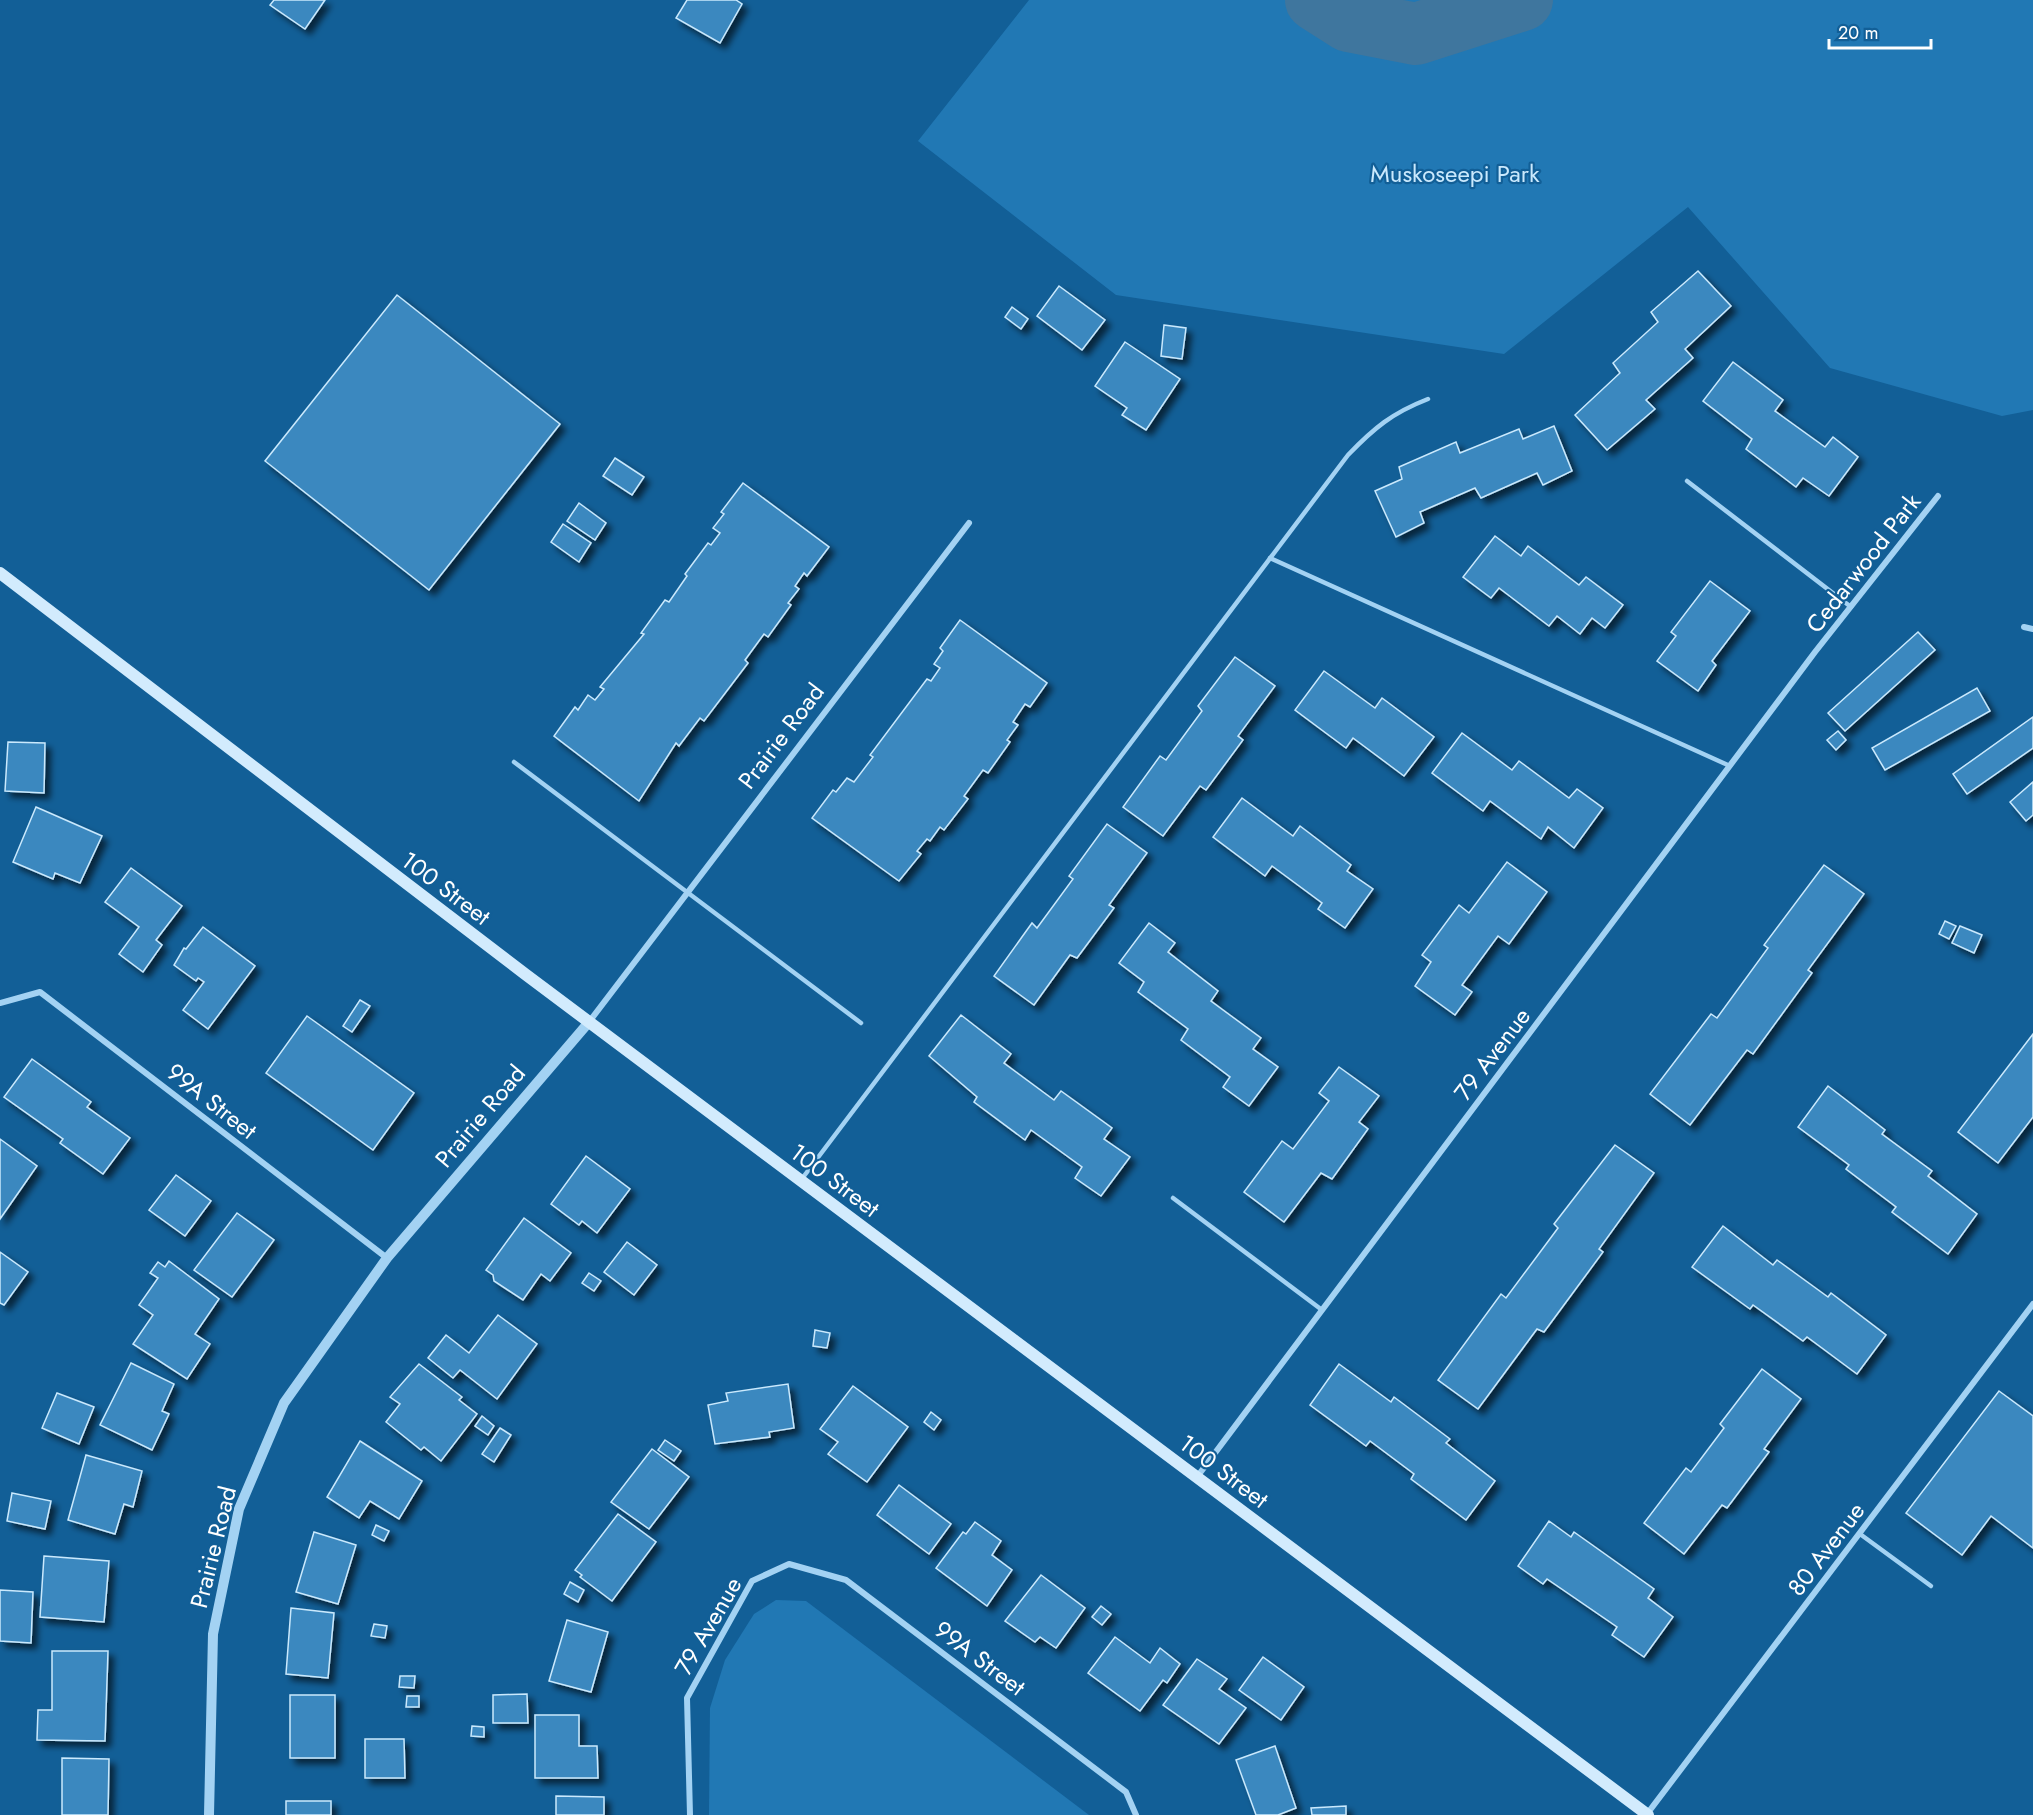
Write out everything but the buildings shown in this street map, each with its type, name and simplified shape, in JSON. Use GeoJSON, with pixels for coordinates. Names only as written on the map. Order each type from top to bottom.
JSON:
{"type":"FeatureCollection","features":[{"type":"Feature","properties":{"kind":"main road","name":"100 Street"},"geometry":{"type":"LineString","coordinates":[[0,573],[590,1022],[1647,1815]]}},
{"type":"Feature","properties":{"kind":"street","name":"Cedarwood Park"},"geometry":{"type":"LineString","coordinates":[[1815,652],[1938,496]]}},
{"type":"Feature","properties":{"kind":"street","name":"Prairie Road"},"geometry":{"type":"LineString","coordinates":[[208,1815],[213,1635],[239,1509],[284,1403],[387,1258],[590,1022],[969,522]]}},
{"type":"Feature","properties":{"kind":"street"},"geometry":{"type":"LineString","coordinates":[[2024,627],[2033,629]]}},
{"type":"Feature","properties":{"kind":"street","name":"79 Avenue"},"geometry":{"type":"LineString","coordinates":[[1197,1477],[1815,652]]}},
{"type":"Feature","properties":{"kind":"street","name":"99A Street"},"geometry":{"type":"LineString","coordinates":[[0,1003],[40,992],[387,1258]]}},
{"type":"Feature","properties":{"kind":"street","name":"80 Avenue"},"geometry":{"type":"LineString","coordinates":[[1647,1815],[2033,1304]]}},
{"type":"Feature","properties":{"kind":"street","name":"79 Avenue"},"geometry":{"type":"LineString","coordinates":[[690,1815],[687,1698],[752,1581],[789,1564],[805,1568]]}},
{"type":"Feature","properties":{"kind":"street","name":"99A Street"},"geometry":{"type":"LineString","coordinates":[[805,1568],[846,1580],[1126,1792],[1136,1815]]}},
{"type":"Feature","properties":{"kind":"lane"},"geometry":{"type":"LineString","coordinates":[[801,1180],[1348,455],[1375,427],[1399,410],[1428,399]]}},
{"type":"Feature","properties":{"kind":"lane"},"geometry":{"type":"LineString","coordinates":[[1687,482],[1851,607]]}},
{"type":"Feature","properties":{"kind":"lane"},"geometry":{"type":"LineString","coordinates":[[1270,558],[1730,766]]}},
{"type":"Feature","properties":{"kind":"lane"},"geometry":{"type":"LineString","coordinates":[[514,762],[861,1023]]}},
{"type":"Feature","properties":{"kind":"lane"},"geometry":{"type":"LineString","coordinates":[[1173,1198],[1322,1310]]}},
{"type":"Feature","properties":{"kind":"lane"},"geometry":{"type":"LineString","coordinates":[[1860,1534],[1931,1586]]}},
{"type":"Feature","properties":{"kind":"green space","name":"Muskoseepi Park"},"geometry":{"type":"Polygon","coordinates":[[[1029,0],[2033,0],[2033,410],[2002,416],[1830,368],[1688,207],[1504,354],[1116,295],[918,141],[1029,0]]]}},
{"type":"Feature","properties":{"kind":"green space"},"geometry":{"type":"Polygon","coordinates":[[[776,1600],[806,1601],[1089,1815],[709,1815],[710,1708],[725,1660],[754,1614],[776,1600]]]}},
{"type":"Feature","properties":{"kind":"waterway"},"geometry":{"type":"LineString","coordinates":[[1316,0],[1349,21],[1416,34],[1522,0]]}}]}
